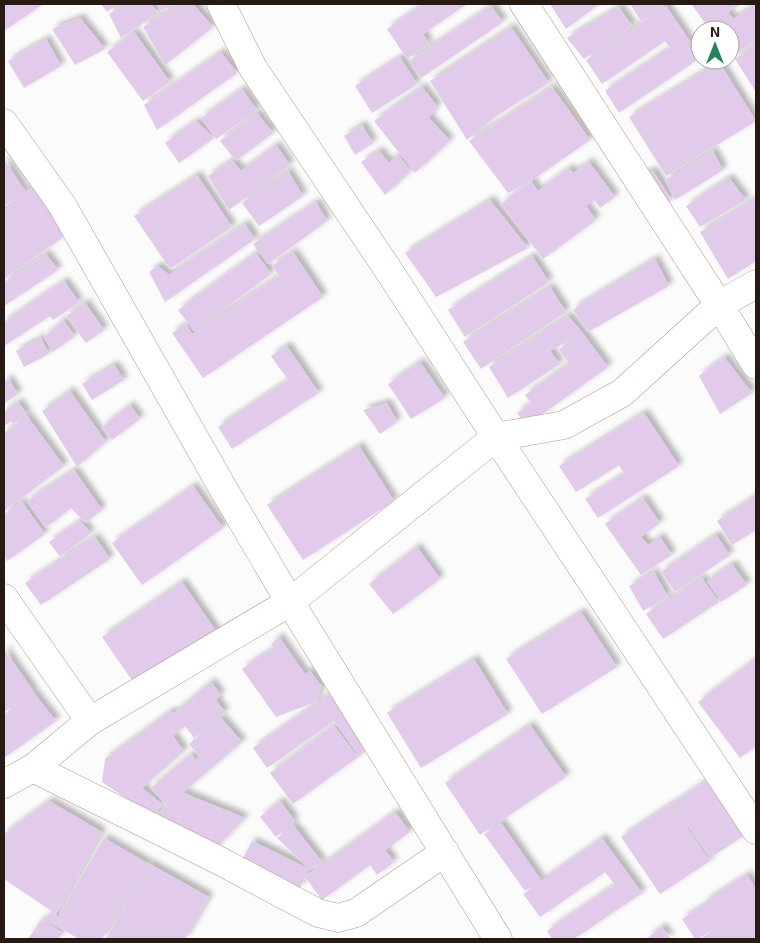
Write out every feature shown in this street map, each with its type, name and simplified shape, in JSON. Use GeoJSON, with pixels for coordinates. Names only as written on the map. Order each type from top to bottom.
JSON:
{"type":"FeatureCollection","features":[{"type":"Feature","properties":{"kind":"street"},"geometry":{"type":"LineString","coordinates":[[221,4],[253,68],[391,274],[496,437],[756,830]]}},
{"type":"Feature","properties":{"kind":"street"},"geometry":{"type":"LineString","coordinates":[[524,4],[756,365]]}},
{"type":"Feature","properties":{"kind":"street"},"geometry":{"type":"LineString","coordinates":[[4,123],[62,205],[290,602],[498,939]]}},
{"type":"Feature","properties":{"kind":"street"},"geometry":{"type":"LineString","coordinates":[[4,784],[33,768],[90,721],[290,602],[496,437],[564,425],[622,392],[719,305],[756,284]]}},
{"type":"Feature","properties":{"kind":"street"},"geometry":{"type":"LineString","coordinates":[[4,598],[90,721]]}},
{"type":"Feature","properties":{"kind":"street"},"geometry":{"type":"LineString","coordinates":[[33,768],[220,861],[318,913],[338,918],[356,913],[445,852]]}},
{"type":"Feature","properties":{"kind":"building"},"geometry":{"type":"Polygon","coordinates":[[[4,4],[43,4],[4,31],[4,4]]]}},
{"type":"Feature","properties":{"kind":"building"},"geometry":{"type":"Polygon","coordinates":[[[101,4],[118,4],[107,12],[101,4]]]}},
{"type":"Feature","properties":{"kind":"building"},"geometry":{"type":"Polygon","coordinates":[[[124,4],[151,4],[158,13],[121,38],[109,14],[124,4]]]}},
{"type":"Feature","properties":{"kind":"building"},"geometry":{"type":"Polygon","coordinates":[[[157,4],[172,4],[162,11],[157,4]]]}},
{"type":"Feature","properties":{"kind":"building"},"geometry":{"type":"Polygon","coordinates":[[[178,4],[193,4],[213,27],[165,65],[143,27],[178,4]]]}},
{"type":"Feature","properties":{"kind":"building"},"geometry":{"type":"Polygon","coordinates":[[[424,4],[467,4],[423,34],[429,44],[407,59],[387,29],[424,4]]]}},
{"type":"Feature","properties":{"kind":"building"},"geometry":{"type":"Polygon","coordinates":[[[550,4],[599,4],[566,29],[550,4]]]}},
{"type":"Feature","properties":{"kind":"building"},"geometry":{"type":"Polygon","coordinates":[[[630,4],[663,4],[664,6],[641,21],[630,4]]]}},
{"type":"Feature","properties":{"kind":"building"},"geometry":{"type":"Polygon","coordinates":[[[740,4],[728,12],[733,19],[756,4],[756,40],[740,51],[740,20],[703,20],[692,5],[740,4]]]}},
{"type":"Feature","properties":{"kind":"building"},"geometry":{"type":"Polygon","coordinates":[[[491,6],[503,22],[421,78],[409,61],[491,6]]]}},
{"type":"Feature","properties":{"kind":"building"},"geometry":{"type":"Polygon","coordinates":[[[666,6],[690,41],[690,65],[619,113],[605,91],[670,48],[665,41],[602,84],[586,60],[666,6]]]}},
{"type":"Feature","properties":{"kind":"building"},"geometry":{"type":"Polygon","coordinates":[[[619,7],[632,26],[584,59],[567,38],[619,7]]]}},
{"type":"Feature","properties":{"kind":"building"},"geometry":{"type":"Polygon","coordinates":[[[80,18],[105,49],[75,65],[52,29],[80,18]]]}},
{"type":"Feature","properties":{"kind":"building"},"geometry":{"type":"Polygon","coordinates":[[[511,27],[549,83],[496,116],[467,140],[430,81],[511,27]]]}},
{"type":"Feature","properties":{"kind":"building"},"geometry":{"type":"Polygon","coordinates":[[[134,32],[170,82],[143,101],[107,52],[134,32]]]}},
{"type":"Feature","properties":{"kind":"building"},"geometry":{"type":"Polygon","coordinates":[[[46,39],[61,66],[24,88],[8,61],[46,39]]]}},
{"type":"Feature","properties":{"kind":"building"},"geometry":{"type":"Polygon","coordinates":[[[756,44],[756,92],[740,67],[740,55],[756,44]]]}},
{"type":"Feature","properties":{"kind":"building"},"geometry":{"type":"Polygon","coordinates":[[[221,52],[237,73],[157,130],[144,105],[221,52]]]}},
{"type":"Feature","properties":{"kind":"building"},"geometry":{"type":"Polygon","coordinates":[[[400,57],[417,84],[372,113],[355,86],[400,57]]]}},
{"type":"Feature","properties":{"kind":"building"},"geometry":{"type":"Polygon","coordinates":[[[706,70],[724,70],[756,121],[666,176],[629,117],[706,70]]]}},
{"type":"Feature","properties":{"kind":"building"},"geometry":{"type":"Polygon","coordinates":[[[422,87],[437,106],[429,118],[450,141],[415,173],[374,121],[422,87]]]}},
{"type":"Feature","properties":{"kind":"building"},"geometry":{"type":"Polygon","coordinates":[[[552,87],[590,140],[531,181],[508,193],[469,141],[552,87]]]}},
{"type":"Feature","properties":{"kind":"building"},"geometry":{"type":"Polygon","coordinates":[[[242,89],[257,110],[216,139],[201,118],[242,89]]]}},
{"type":"Feature","properties":{"kind":"building"},"geometry":{"type":"Polygon","coordinates":[[[257,113],[273,133],[236,161],[220,141],[257,113]]]}},
{"type":"Feature","properties":{"kind":"building"},"geometry":{"type":"Polygon","coordinates":[[[196,121],[214,138],[179,163],[165,143],[196,121]]]}},
{"type":"Feature","properties":{"kind":"building"},"geometry":{"type":"Polygon","coordinates":[[[362,125],[373,143],[355,155],[344,136],[362,125]]]}},
{"type":"Feature","properties":{"kind":"building"},"geometry":{"type":"Polygon","coordinates":[[[276,145],[290,165],[229,210],[208,176],[232,160],[241,171],[276,145]]]}},
{"type":"Feature","properties":{"kind":"building"},"geometry":{"type":"Polygon","coordinates":[[[379,151],[389,163],[398,155],[411,171],[385,195],[361,162],[379,151]]]}},
{"type":"Feature","properties":{"kind":"building"},"geometry":{"type":"Polygon","coordinates":[[[713,151],[723,170],[675,200],[665,180],[713,151]]]}},
{"type":"Feature","properties":{"kind":"building"},"geometry":{"type":"Polygon","coordinates":[[[4,159],[25,191],[4,206],[4,159]]]}},
{"type":"Feature","properties":{"kind":"building"},"geometry":{"type":"Polygon","coordinates":[[[589,162],[615,197],[600,208],[594,200],[586,206],[596,220],[543,259],[501,204],[531,181],[538,191],[569,168],[573,173],[589,162]]]}},
{"type":"Feature","properties":{"kind":"building"},"geometry":{"type":"Polygon","coordinates":[[[288,171],[303,196],[259,226],[242,203],[288,171]]]}},
{"type":"Feature","properties":{"kind":"building"},"geometry":{"type":"Polygon","coordinates":[[[653,171],[672,200],[660,207],[639,176],[653,171]]]}},
{"type":"Feature","properties":{"kind":"building"},"geometry":{"type":"Polygon","coordinates":[[[197,175],[232,227],[170,269],[134,216],[197,175]]]}},
{"type":"Feature","properties":{"kind":"building"},"geometry":{"type":"Polygon","coordinates":[[[729,178],[746,200],[700,227],[686,206],[729,178]]]}},
{"type":"Feature","properties":{"kind":"building"},"geometry":{"type":"Polygon","coordinates":[[[35,185],[69,233],[4,279],[4,207],[35,185]]]}},
{"type":"Feature","properties":{"kind":"building"},"geometry":{"type":"Polygon","coordinates":[[[756,199],[756,261],[728,279],[700,232],[756,199]]]}},
{"type":"Feature","properties":{"kind":"building"},"geometry":{"type":"Polygon","coordinates":[[[490,200],[528,248],[436,297],[405,253],[490,200]]]}},
{"type":"Feature","properties":{"kind":"building"},"geometry":{"type":"Polygon","coordinates":[[[316,202],[327,221],[268,264],[253,244],[316,202]]]}},
{"type":"Feature","properties":{"kind":"building"},"geometry":{"type":"Polygon","coordinates":[[[245,224],[255,239],[165,302],[149,272],[158,266],[169,275],[245,224]]]}},
{"type":"Feature","properties":{"kind":"building"},"geometry":{"type":"Polygon","coordinates":[[[293,252],[323,297],[203,378],[172,333],[186,324],[192,334],[279,276],[272,266],[293,252]]]}},
{"type":"Feature","properties":{"kind":"building"},"geometry":{"type":"Polygon","coordinates":[[[256,253],[271,274],[194,331],[178,310],[256,253]]]}},
{"type":"Feature","properties":{"kind":"building"},"geometry":{"type":"Polygon","coordinates":[[[46,254],[58,270],[4,306],[4,282],[46,254]]]}},
{"type":"Feature","properties":{"kind":"building"},"geometry":{"type":"Polygon","coordinates":[[[532,256],[549,282],[465,337],[448,310],[532,256]]]}},
{"type":"Feature","properties":{"kind":"building"},"geometry":{"type":"Polygon","coordinates":[[[655,259],[669,286],[588,332],[573,310],[655,259]]]}},
{"type":"Feature","properties":{"kind":"building"},"geometry":{"type":"Polygon","coordinates":[[[64,281],[79,302],[53,320],[50,316],[4,346],[4,322],[64,281]]]}},
{"type":"Feature","properties":{"kind":"building"},"geometry":{"type":"Polygon","coordinates":[[[550,287],[566,312],[481,369],[463,342],[550,287]]]}},
{"type":"Feature","properties":{"kind":"building"},"geometry":{"type":"Polygon","coordinates":[[[85,303],[104,330],[86,343],[66,316],[85,303]]]}},
{"type":"Feature","properties":{"kind":"building"},"geometry":{"type":"Polygon","coordinates":[[[568,316],[608,367],[526,426],[517,413],[531,403],[525,395],[569,364],[559,349],[578,335],[550,351],[560,364],[508,398],[489,367],[568,316]]]}},
{"type":"Feature","properties":{"kind":"building"},"geometry":{"type":"Polygon","coordinates":[[[63,320],[75,336],[53,352],[44,337],[63,320]]]}},
{"type":"Feature","properties":{"kind":"building"},"geometry":{"type":"Polygon","coordinates":[[[41,338],[49,354],[24,367],[16,351],[41,338]]]}},
{"type":"Feature","properties":{"kind":"building"},"geometry":{"type":"Polygon","coordinates":[[[287,346],[319,393],[232,449],[218,427],[288,380],[271,356],[287,346]]]}},
{"type":"Feature","properties":{"kind":"building"},"geometry":{"type":"Polygon","coordinates":[[[724,357],[752,393],[720,414],[699,376],[724,357]]]}},
{"type":"Feature","properties":{"kind":"building"},"geometry":{"type":"Polygon","coordinates":[[[420,362],[445,398],[411,419],[388,384],[420,362]]]}},
{"type":"Feature","properties":{"kind":"building"},"geometry":{"type":"Polygon","coordinates":[[[114,365],[124,380],[92,400],[82,384],[114,365]]]}},
{"type":"Feature","properties":{"kind":"building"},"geometry":{"type":"Polygon","coordinates":[[[8,379],[18,394],[4,404],[4,382],[8,379]]]}},
{"type":"Feature","properties":{"kind":"building"},"geometry":{"type":"Polygon","coordinates":[[[70,391],[106,442],[77,467],[42,411],[70,391]]]}},
{"type":"Feature","properties":{"kind":"building"},"geometry":{"type":"Polygon","coordinates":[[[18,402],[27,414],[13,424],[12,421],[4,426],[4,412],[18,402]]]}},
{"type":"Feature","properties":{"kind":"building"},"geometry":{"type":"Polygon","coordinates":[[[387,403],[397,422],[380,434],[363,410],[387,403]]]}},
{"type":"Feature","properties":{"kind":"building"},"geometry":{"type":"Polygon","coordinates":[[[130,405],[140,419],[112,440],[102,427],[130,405]]]}},
{"type":"Feature","properties":{"kind":"building"},"geometry":{"type":"Polygon","coordinates":[[[644,413],[679,466],[598,518],[585,499],[624,474],[619,465],[576,492],[559,466],[644,413]]]}},
{"type":"Feature","properties":{"kind":"building"},"geometry":{"type":"Polygon","coordinates":[[[27,416],[64,466],[4,511],[4,433],[27,416]]]}},
{"type":"Feature","properties":{"kind":"building"},"geometry":{"type":"Polygon","coordinates":[[[359,446],[394,501],[303,560],[267,505],[359,446]]]}},
{"type":"Feature","properties":{"kind":"building"},"geometry":{"type":"Polygon","coordinates":[[[74,470],[102,510],[85,523],[71,508],[46,528],[27,501],[74,470]]]}},
{"type":"Feature","properties":{"kind":"building"},"geometry":{"type":"Polygon","coordinates":[[[193,486],[223,528],[142,585],[112,543],[193,486]]]}},
{"type":"Feature","properties":{"kind":"building"},"geometry":{"type":"Polygon","coordinates":[[[756,496],[756,530],[732,545],[717,521],[756,496]]]}},
{"type":"Feature","properties":{"kind":"building"},"geometry":{"type":"Polygon","coordinates":[[[643,498],[660,523],[641,537],[648,545],[660,537],[672,555],[641,575],[605,524],[643,498]]]}},
{"type":"Feature","properties":{"kind":"building"},"geometry":{"type":"Polygon","coordinates":[[[22,502],[45,534],[7,561],[4,556],[4,514],[22,502]]]}},
{"type":"Feature","properties":{"kind":"building"},"geometry":{"type":"Polygon","coordinates":[[[80,521],[91,533],[60,557],[49,542],[80,521]]]}},
{"type":"Feature","properties":{"kind":"building"},"geometry":{"type":"Polygon","coordinates":[[[716,535],[730,555],[675,592],[661,572],[716,535]]]}},
{"type":"Feature","properties":{"kind":"building"},"geometry":{"type":"Polygon","coordinates":[[[95,537],[110,559],[41,605],[25,583],[95,537]]]}},
{"type":"Feature","properties":{"kind":"building"},"geometry":{"type":"Polygon","coordinates":[[[417,547],[440,579],[393,614],[369,584],[417,547]]]}},
{"type":"Feature","properties":{"kind":"building"},"geometry":{"type":"Polygon","coordinates":[[[732,564],[747,585],[721,602],[707,581],[732,564]]]}},
{"type":"Feature","properties":{"kind":"building"},"geometry":{"type":"Polygon","coordinates":[[[654,572],[668,597],[643,611],[629,586],[654,572]]]}},
{"type":"Feature","properties":{"kind":"building"},"geometry":{"type":"Polygon","coordinates":[[[702,578],[719,602],[663,639],[646,614],[702,578]]]}},
{"type":"Feature","properties":{"kind":"building"},"geometry":{"type":"Polygon","coordinates":[[[182,582],[218,634],[138,689],[102,637],[182,582]]]}},
{"type":"Feature","properties":{"kind":"building"},"geometry":{"type":"Polygon","coordinates":[[[581,612],[617,667],[542,714],[506,659],[581,612]]]}},
{"type":"Feature","properties":{"kind":"building"},"geometry":{"type":"Polygon","coordinates":[[[279,637],[305,674],[310,671],[322,687],[315,702],[276,717],[242,669],[274,648],[271,644],[279,637]]]}},
{"type":"Feature","properties":{"kind":"building"},"geometry":{"type":"Polygon","coordinates":[[[4,649],[34,692],[4,712],[4,649]]]}},
{"type":"Feature","properties":{"kind":"building"},"geometry":{"type":"Polygon","coordinates":[[[474,659],[508,714],[421,768],[387,713],[474,659]]]}},
{"type":"Feature","properties":{"kind":"building"},"geometry":{"type":"Polygon","coordinates":[[[756,659],[756,746],[740,758],[698,702],[756,659]]]}},
{"type":"Feature","properties":{"kind":"building"},"geometry":{"type":"Polygon","coordinates":[[[211,682],[221,695],[216,700],[225,712],[194,738],[185,726],[173,736],[184,751],[142,788],[162,804],[153,817],[102,782],[105,759],[171,711],[180,720],[174,713],[211,682]]]}},
{"type":"Feature","properties":{"kind":"building"},"geometry":{"type":"Polygon","coordinates":[[[338,688],[377,744],[359,756],[334,721],[267,768],[253,748],[338,688]]]}},
{"type":"Feature","properties":{"kind":"building"},"geometry":{"type":"Polygon","coordinates":[[[34,693],[56,721],[4,758],[4,714],[34,693]]]}},
{"type":"Feature","properties":{"kind":"building"},"geometry":{"type":"Polygon","coordinates":[[[221,718],[242,742],[167,806],[151,788],[191,754],[196,760],[199,756],[189,744],[221,718]]]}},
{"type":"Feature","properties":{"kind":"building"},"geometry":{"type":"Polygon","coordinates":[[[530,725],[566,777],[480,835],[445,783],[530,725]]]}},
{"type":"Feature","properties":{"kind":"building"},"geometry":{"type":"Polygon","coordinates":[[[334,726],[358,757],[293,804],[270,773],[334,726]]]}},
{"type":"Feature","properties":{"kind":"building"},"geometry":{"type":"Polygon","coordinates":[[[711,778],[748,833],[710,858],[672,804],[711,778]]]}},
{"type":"Feature","properties":{"kind":"building"},"geometry":{"type":"Polygon","coordinates":[[[184,793],[245,818],[214,850],[151,819],[184,793]]]}},
{"type":"Feature","properties":{"kind":"building"},"geometry":{"type":"Polygon","coordinates":[[[49,801],[102,832],[56,914],[4,879],[4,834],[49,801]]]}},
{"type":"Feature","properties":{"kind":"building"},"geometry":{"type":"Polygon","coordinates":[[[280,801],[295,821],[276,837],[260,817],[280,801]]]}},
{"type":"Feature","properties":{"kind":"building"},"geometry":{"type":"Polygon","coordinates":[[[671,804],[710,861],[660,894],[621,837],[671,804]]]}},
{"type":"Feature","properties":{"kind":"building"},"geometry":{"type":"Polygon","coordinates":[[[395,812],[410,832],[385,850],[394,862],[377,875],[370,865],[322,900],[305,877],[395,812]]]}},
{"type":"Feature","properties":{"kind":"building"},"geometry":{"type":"Polygon","coordinates":[[[501,823],[541,880],[525,891],[484,834],[501,823]]]}},
{"type":"Feature","properties":{"kind":"building"},"geometry":{"type":"Polygon","coordinates":[[[293,825],[322,862],[310,870],[277,838],[293,825]]]}},
{"type":"Feature","properties":{"kind":"building"},"geometry":{"type":"Polygon","coordinates":[[[104,838],[147,863],[102,939],[79,939],[45,920],[50,912],[58,916],[104,838]]]}},
{"type":"Feature","properties":{"kind":"building"},"geometry":{"type":"Polygon","coordinates":[[[602,838],[642,893],[574,939],[552,939],[547,931],[615,885],[605,872],[540,917],[523,894],[602,838]]]}},
{"type":"Feature","properties":{"kind":"building"},"geometry":{"type":"Polygon","coordinates":[[[252,841],[309,869],[300,888],[242,860],[252,841]]]}},
{"type":"Feature","properties":{"kind":"building"},"geometry":{"type":"Polygon","coordinates":[[[148,863],[209,897],[185,939],[106,939],[148,863]]]}},
{"type":"Feature","properties":{"kind":"building"},"geometry":{"type":"Polygon","coordinates":[[[747,875],[756,889],[756,939],[700,939],[723,923],[695,939],[682,919],[706,904],[704,902],[747,875]]]}},
{"type":"Feature","properties":{"kind":"building"},"geometry":{"type":"Polygon","coordinates":[[[42,919],[63,933],[58,939],[28,939],[42,919]]]}},
{"type":"Feature","properties":{"kind":"building"},"geometry":{"type":"Polygon","coordinates":[[[662,927],[671,939],[646,939],[662,927]]]}}]}
